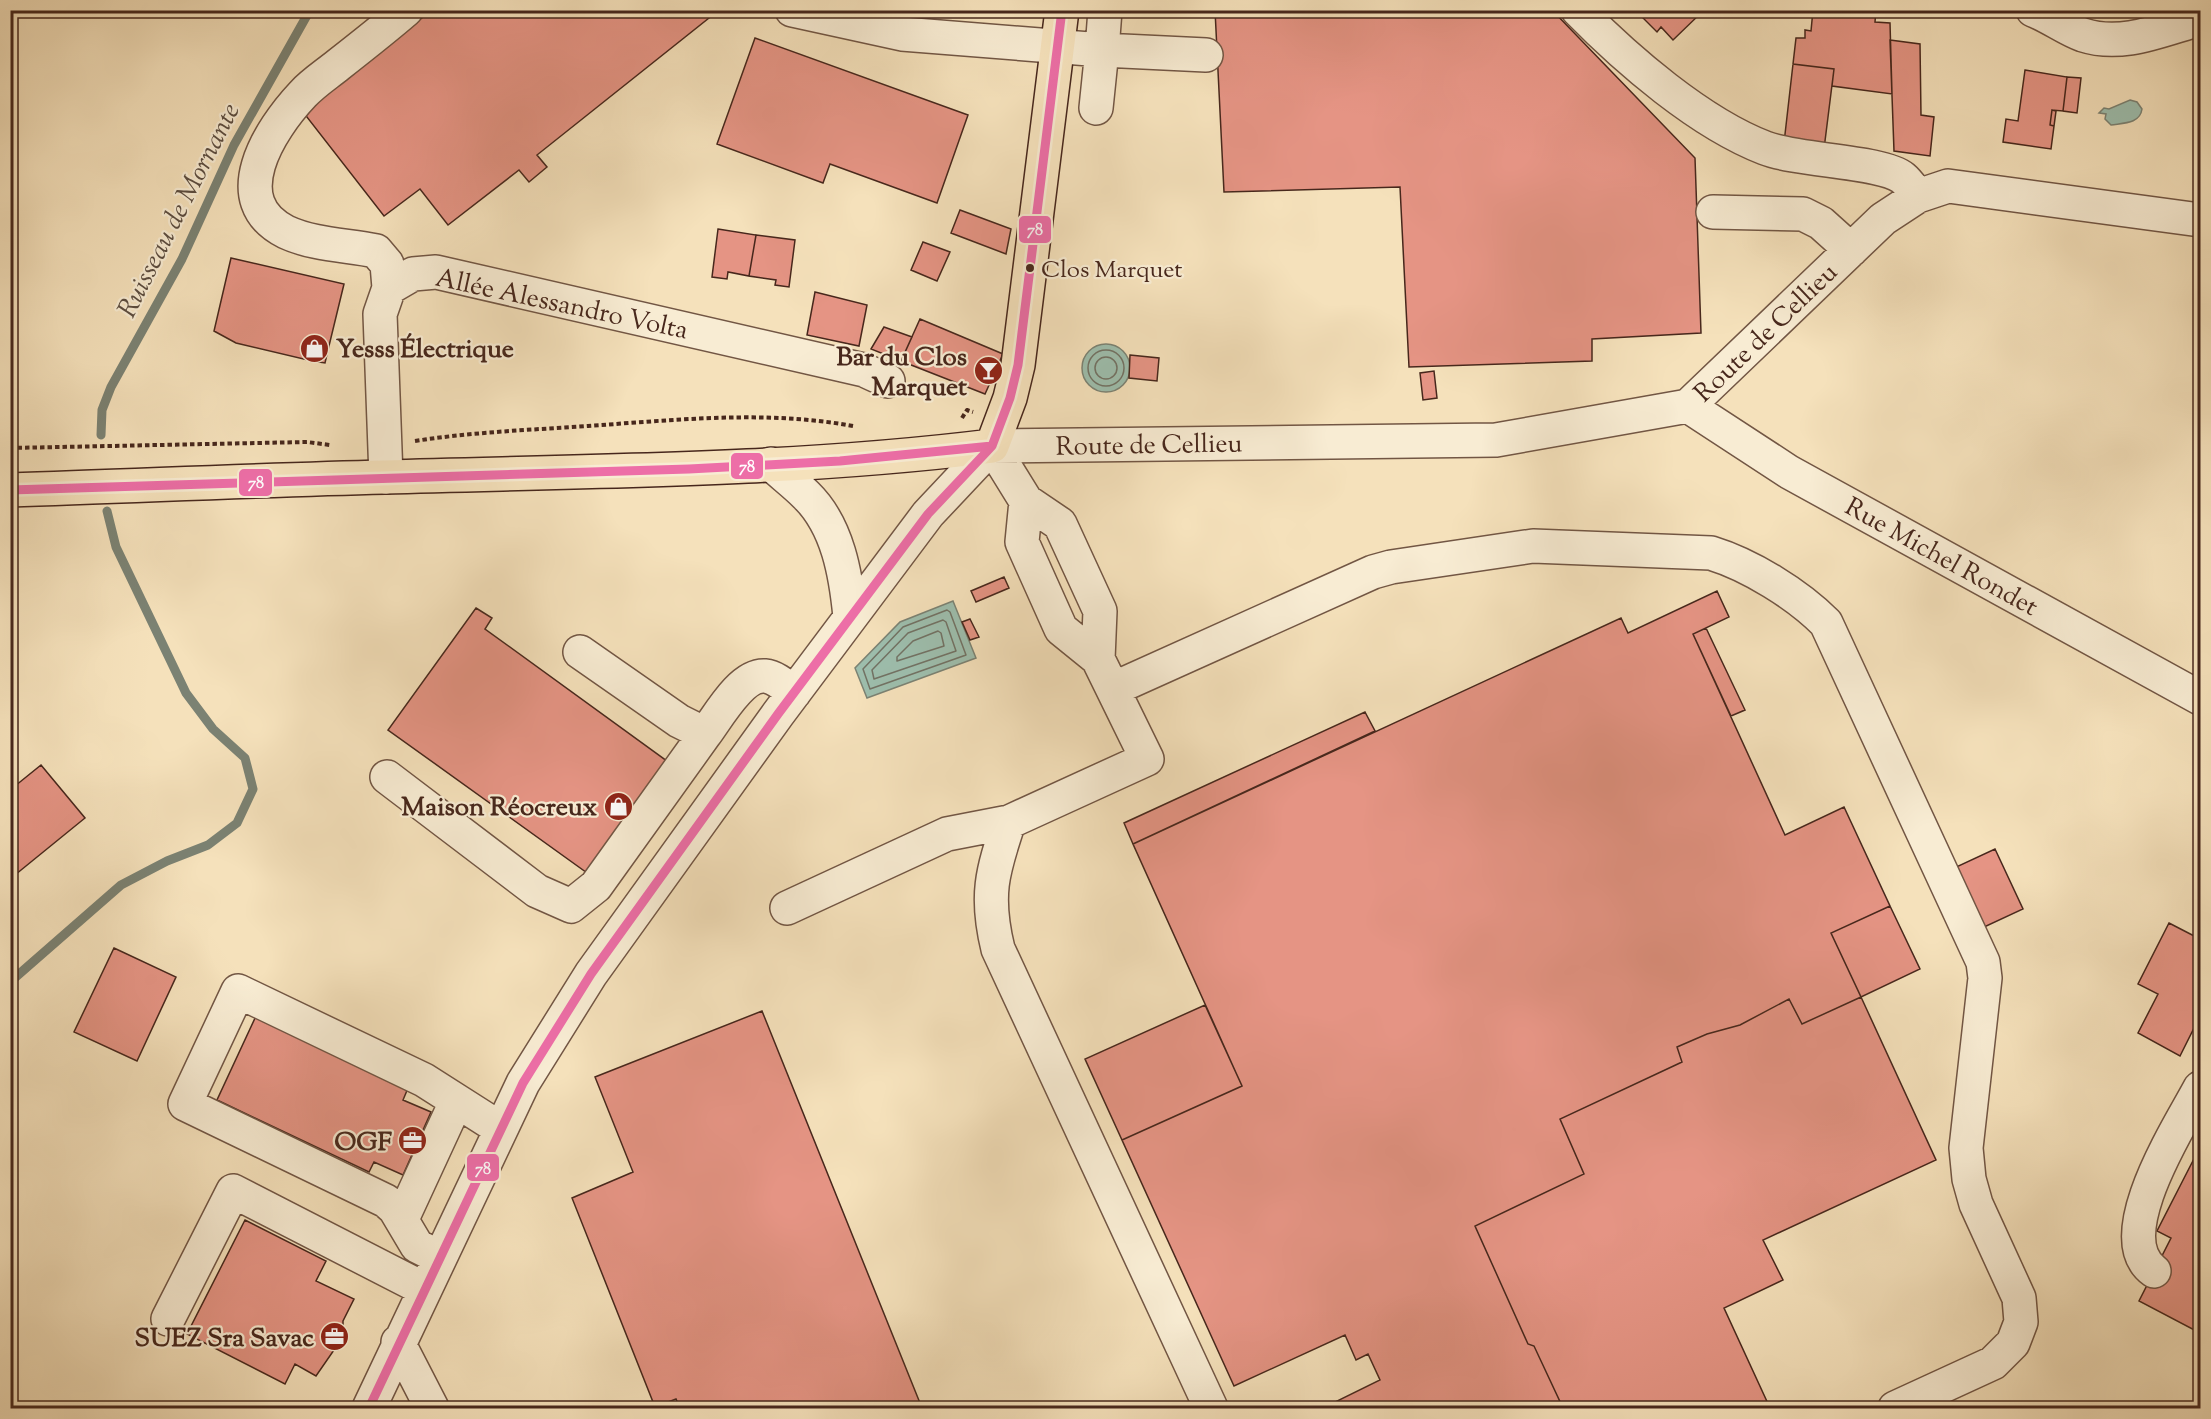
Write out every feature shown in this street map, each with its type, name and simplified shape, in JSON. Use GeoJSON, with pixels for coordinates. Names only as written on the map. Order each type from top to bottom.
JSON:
{"type":"FeatureCollection","features":[{"type":"Feature","properties":{"kind":"main road"},"geometry":{"type":"LineString","coordinates":[[992,446],[1010,398],[1018,364],[1062,10]]}},
{"type":"Feature","properties":{"kind":"main road","name":"Route de Cellieu"},"geometry":{"type":"LineString","coordinates":[[10,490],[385,461],[595,474],[892,458],[992,446]]}},
{"type":"Feature","properties":{"kind":"street"},"geometry":{"type":"LineString","coordinates":[[385,461],[380,314],[389,288],[387,264],[376,251],[315,242],[285,231],[260,210],[253,184],[262,154],[278,127],[304,93],[406,10]]}},
{"type":"Feature","properties":{"kind":"street"},"geometry":{"type":"LineString","coordinates":[[792,10],[902,34],[1102,50],[1206,55]]}},
{"type":"Feature","properties":{"kind":"street"},"geometry":{"type":"LineString","coordinates":[[1096,108],[1105,10]]}},
{"type":"Feature","properties":{"kind":"street"},"geometry":{"type":"LineString","coordinates":[[1578,10],[1613,47],[1655,80],[1738,135],[1766,149],[1798,157],[1886,170],[1903,178],[1918,195]]}},
{"type":"Feature","properties":{"kind":"street"},"geometry":{"type":"LineString","coordinates":[[2033,10],[2055,18],[2082,34],[2106,40],[2126,40],[2200,19]]}},
{"type":"Feature","properties":{"kind":"street","name":"Route de Cellieu"},"geometry":{"type":"LineString","coordinates":[[992,446],[1496,440],[1688,406],[1883,219],[1918,195],[1947,186],[2200,220]]}},
{"type":"Feature","properties":{"kind":"street"},"geometry":{"type":"LineString","coordinates":[[1713,212],[1803,214],[1821,223],[1851,250]]}},
{"type":"Feature","properties":{"kind":"street","name":"Allée Alessandro Volta"},"geometry":{"type":"LineString","coordinates":[[389,288],[413,274],[436,272],[864,370],[888,381]]}},
{"type":"Feature","properties":{"kind":"street","name":"Rue Michel Rondet"},"geometry":{"type":"LineString","coordinates":[[1688,406],[1790,472],[2200,698]]}},
{"type":"Feature","properties":{"kind":"street"},"geometry":{"type":"LineString","coordinates":[[369,1408],[423,1289],[523,1083],[591,974],[794,693],[928,514],[992,446],[1026,501],[1022,542],[1062,629],[1098,659],[1147,759],[1010,822],[947,834],[787,908]]}},
{"type":"Feature","properties":{"kind":"street"},"geometry":{"type":"LineString","coordinates":[[771,464],[808,497],[831,531],[846,580],[850,617]]}},
{"type":"Feature","properties":{"kind":"street"},"geometry":{"type":"LineString","coordinates":[[1113,689],[1373,572],[1391,567],[1533,546],[1712,553],[1735,560],[1812,608],[1826,623],[1831,633],[1983,962],[1985,978],[1966,1148],[1969,1179],[1976,1204],[2019,1298],[2021,1322],[2013,1343],[1993,1363],[1896,1408]]}},
{"type":"Feature","properties":{"kind":"street"},"geometry":{"type":"LineString","coordinates":[[580,652],[679,721],[705,734]]}},
{"type":"Feature","properties":{"kind":"street"},"geometry":{"type":"LineString","coordinates":[[387,777],[537,891],[571,906],[596,886],[737,690],[756,677],[765,676],[776,679],[794,693]]}},
{"type":"Feature","properties":{"kind":"street"},"geometry":{"type":"LineString","coordinates":[[1010,822],[990,890],[992,922],[998,949],[1211,1408]]}},
{"type":"Feature","properties":{"kind":"street"},"geometry":{"type":"LineString","coordinates":[[439,1257],[417,1246],[402,1219],[386,1201],[185,1104],[238,991],[424,1080],[501,1129]]}},
{"type":"Feature","properties":{"kind":"street"},"geometry":{"type":"LineString","coordinates":[[2154,1271],[2146,1265],[2140,1249],[2140,1221],[2144,1197],[2200,1088]]}},
{"type":"Feature","properties":{"kind":"street"},"geometry":{"type":"LineString","coordinates":[[402,1219],[456,1102]]}},
{"type":"Feature","properties":{"kind":"street"},"geometry":{"type":"LineString","coordinates":[[168,1318],[233,1191],[423,1289]]}},
{"type":"Feature","properties":{"kind":"street"},"geometry":{"type":"LineString","coordinates":[[398,1342],[432,1408]]}},
{"type":"Feature","properties":{"kind":"path"},"geometry":{"type":"LineString","coordinates":[[385,461],[477,432],[656,421],[771,419],[856,427]]}},
{"type":"Feature","properties":{"kind":"path"},"geometry":{"type":"LineString","coordinates":[[10,448],[307,442],[333,445]]}},
{"type":"Feature","properties":{"kind":"water"},"geometry":{"type":"Polygon","coordinates":[[[2130,100],[2137,102],[2142,109],[2141,114],[2134,120],[2111,125],[2105,119],[2106,114],[2099,113],[2104,108],[2109,109],[2130,100]]]}},
{"type":"Feature","properties":{"kind":"water"},"geometry":{"type":"Polygon","coordinates":[[[1101,344],[1111,344],[1123,351],[1130,363],[1130,373],[1123,385],[1111,392],[1101,392],[1086,381],[1082,373],[1082,363],[1093,348],[1101,344]]]}},
{"type":"Feature","properties":{"kind":"water"},"geometry":{"type":"Polygon","coordinates":[[[953,601],[976,658],[867,698],[855,668],[900,622],[953,601]]]}},
{"type":"Feature","properties":{"kind":"building"},"geometry":{"type":"Polygon","coordinates":[[[432,10],[719,10],[537,155],[547,167],[529,182],[519,170],[448,225],[420,189],[384,216],[303,112],[432,10]]]}},
{"type":"Feature","properties":{"kind":"building"},"geometry":{"type":"Polygon","coordinates":[[[1215,10],[1552,10],[1695,158],[1701,333],[1592,339],[1592,361],[1409,367],[1400,187],[1224,192],[1215,10]]]}},
{"type":"Feature","properties":{"kind":"building"},"geometry":{"type":"Polygon","coordinates":[[[1645,10],[1699,10],[1701,13],[1673,40],[1661,27],[1657,32],[1641,16],[1645,10]]]}},
{"type":"Feature","properties":{"kind":"building"},"geometry":{"type":"Polygon","coordinates":[[[1813,10],[1876,10],[1875,22],[1890,23],[1892,94],[1832,86],[1834,69],[1793,64],[1796,38],[1805,38],[1805,30],[1811,31],[1813,10]]]}},
{"type":"Feature","properties":{"kind":"building"},"geometry":{"type":"Polygon","coordinates":[[[755,38],[968,115],[937,203],[830,164],[823,183],[717,144],[755,38]]]}},
{"type":"Feature","properties":{"kind":"building"},"geometry":{"type":"Polygon","coordinates":[[[1890,40],[1920,44],[1921,115],[1934,117],[1930,156],[1894,151],[1890,40]]]}},
{"type":"Feature","properties":{"kind":"building"},"geometry":{"type":"Polygon","coordinates":[[[1793,64],[1834,69],[1824,149],[1784,143],[1793,64]]]}},
{"type":"Feature","properties":{"kind":"building"},"geometry":{"type":"Polygon","coordinates":[[[2025,70],[2067,77],[2063,111],[2052,110],[2050,125],[2054,126],[2051,149],[2003,142],[2006,119],[2018,121],[2025,70]]]}},
{"type":"Feature","properties":{"kind":"building"},"geometry":{"type":"Polygon","coordinates":[[[2067,77],[2081,78],[2077,113],[2063,111],[2067,77]]]}},
{"type":"Feature","properties":{"kind":"building"},"geometry":{"type":"Polygon","coordinates":[[[2052,110],[2056,111],[2054,126],[2050,125],[2052,110]]]}},
{"type":"Feature","properties":{"kind":"building"},"geometry":{"type":"Polygon","coordinates":[[[960,210],[1011,229],[1006,254],[951,233],[960,210]]]}},
{"type":"Feature","properties":{"kind":"building"},"geometry":{"type":"Polygon","coordinates":[[[718,229],[756,235],[749,276],[728,272],[727,279],[712,277],[718,229]]]}},
{"type":"Feature","properties":{"kind":"building"},"geometry":{"type":"Polygon","coordinates":[[[756,235],[795,240],[789,287],[775,285],[776,280],[749,276],[756,235]]]}},
{"type":"Feature","properties":{"kind":"building"},"geometry":{"type":"Polygon","coordinates":[[[923,242],[950,252],[937,281],[911,270],[923,242]]]}},
{"type":"Feature","properties":{"kind":"building"},"geometry":{"type":"Polygon","coordinates":[[[231,258],[344,284],[328,350],[312,361],[236,343],[214,331],[231,258]]]}},
{"type":"Feature","properties":{"kind":"building"},"geometry":{"type":"Polygon","coordinates":[[[815,292],[867,305],[859,346],[807,335],[815,292]]]}},
{"type":"Feature","properties":{"kind":"building"},"geometry":{"type":"Polygon","coordinates":[[[920,319],[1003,354],[985,394],[901,361],[920,319]]]}},
{"type":"Feature","properties":{"kind":"building"},"geometry":{"type":"Polygon","coordinates":[[[884,327],[912,337],[901,361],[871,349],[884,327]]]}},
{"type":"Feature","properties":{"kind":"building"},"geometry":{"type":"Polygon","coordinates":[[[328,350],[325,363],[312,361],[328,350]]]}},
{"type":"Feature","properties":{"kind":"building"},"geometry":{"type":"Polygon","coordinates":[[[1130,355],[1159,358],[1157,381],[1129,378],[1130,355]]]}},
{"type":"Feature","properties":{"kind":"building"},"geometry":{"type":"Polygon","coordinates":[[[1434,371],[1437,398],[1423,400],[1420,373],[1434,371]]]}},
{"type":"Feature","properties":{"kind":"building"},"geometry":{"type":"Polygon","coordinates":[[[1004,577],[1009,588],[976,602],[971,591],[1004,577]]]}},
{"type":"Feature","properties":{"kind":"building"},"geometry":{"type":"Polygon","coordinates":[[[1717,591],[1729,617],[1693,634],[1785,835],[1844,807],[1890,906],[1831,933],[1861,997],[1802,1024],[1789,999],[1740,1025],[1707,1034],[1677,1047],[1682,1062],[1560,1119],[1584,1174],[1475,1226],[1528,1344],[1534,1346],[1563,1408],[1338,1408],[1335,1402],[1380,1380],[1368,1354],[1356,1360],[1345,1335],[1234,1386],[1122,1140],[1242,1086],[1133,844],[1621,618],[1628,633],[1717,591]]]}},
{"type":"Feature","properties":{"kind":"building"},"geometry":{"type":"Polygon","coordinates":[[[476,608],[492,618],[485,629],[671,764],[590,875],[388,730],[476,608]]]}},
{"type":"Feature","properties":{"kind":"building"},"geometry":{"type":"Polygon","coordinates":[[[970,619],[979,637],[970,640],[962,622],[970,619]]]}},
{"type":"Feature","properties":{"kind":"building"},"geometry":{"type":"Polygon","coordinates":[[[1706,628],[1745,710],[1731,716],[1693,634],[1706,628]]]}},
{"type":"Feature","properties":{"kind":"building"},"geometry":{"type":"Polygon","coordinates":[[[1365,712],[1375,731],[1133,844],[1124,823],[1365,712]]]}},
{"type":"Feature","properties":{"kind":"building"},"geometry":{"type":"Polygon","coordinates":[[[41,765],[85,818],[10,879],[10,790],[41,765]]]}},
{"type":"Feature","properties":{"kind":"building"},"geometry":{"type":"Polygon","coordinates":[[[1995,849],[2023,909],[1982,928],[1954,868],[1995,849]]]}},
{"type":"Feature","properties":{"kind":"building"},"geometry":{"type":"Polygon","coordinates":[[[1890,906],[1920,969],[1861,997],[1831,933],[1890,906]]]}},
{"type":"Feature","properties":{"kind":"building"},"geometry":{"type":"Polygon","coordinates":[[[2169,923],[2200,939],[2200,1016],[2180,1056],[2138,1033],[2158,994],[2138,984],[2169,923]]]}},
{"type":"Feature","properties":{"kind":"building"},"geometry":{"type":"Polygon","coordinates":[[[114,948],[176,977],[137,1061],[74,1032],[114,948]]]}},
{"type":"Feature","properties":{"kind":"building"},"geometry":{"type":"Polygon","coordinates":[[[1861,997],[1936,1160],[1763,1240],[1783,1280],[1724,1308],[1770,1408],[1563,1408],[1534,1346],[1528,1344],[1475,1226],[1584,1174],[1560,1119],[1682,1062],[1677,1047],[1707,1034],[1740,1025],[1789,999],[1802,1024],[1861,997]]]}},
{"type":"Feature","properties":{"kind":"building"},"geometry":{"type":"Polygon","coordinates":[[[1205,1005],[1242,1086],[1122,1140],[1085,1059],[1205,1005]]]}},
{"type":"Feature","properties":{"kind":"building"},"geometry":{"type":"Polygon","coordinates":[[[762,1011],[922,1408],[680,1408],[676,1399],[655,1407],[572,1198],[633,1172],[595,1077],[762,1011]]]}},
{"type":"Feature","properties":{"kind":"building"},"geometry":{"type":"Polygon","coordinates":[[[256,1016],[408,1088],[403,1100],[431,1112],[403,1175],[374,1162],[369,1172],[217,1100],[256,1016]]]}},
{"type":"Feature","properties":{"kind":"building"},"geometry":{"type":"Polygon","coordinates":[[[2200,1147],[2200,1333],[2139,1301],[2171,1238],[2157,1231],[2200,1147]]]}},
{"type":"Feature","properties":{"kind":"building"},"geometry":{"type":"Polygon","coordinates":[[[245,1220],[326,1261],[316,1281],[354,1299],[343,1321],[343,1337],[316,1376],[295,1364],[285,1384],[187,1334],[245,1220]]]}},
{"type":"Feature","properties":{"kind":"waterway","name":"Ruisseau de Mornante"},"geometry":{"type":"LineString","coordinates":[[101,435],[102,410],[111,387],[182,259],[234,145],[310,10]]}},
{"type":"Feature","properties":{"kind":"waterway","name":"Ruisseau de Mornante"},"geometry":{"type":"LineString","coordinates":[[10,982],[121,885],[167,861],[208,845],[237,823],[253,789],[245,758],[213,729],[186,693],[116,547],[107,511]]}},
{"type":"Feature","properties":{"kind":"transit line","name":"78"},"geometry":{"type":"LineString","coordinates":[[369,1408],[523,1083],[591,974],[778,714],[928,514],[992,446],[1010,398],[1018,365],[1062,10]]}},
{"type":"Feature","properties":{"kind":"transit line","name":"78"},"geometry":{"type":"LineString","coordinates":[[10,490],[689,469],[840,461],[992,446]]}},
{"type":"Feature","properties":{"kind":"place","name":"Clos Marquet"},"geometry":{"type":"Point","coordinates":[1030,268]}},
{"type":"Feature","properties":{"kind":"place","name":"Yesss Électrique"},"geometry":{"type":"Point","coordinates":[315,348]}},
{"type":"Feature","properties":{"kind":"place","name":"Bar du Clos Marquet"},"geometry":{"type":"Point","coordinates":[988,371]}},
{"type":"Feature","properties":{"kind":"place","name":"Maison Réocreux"},"geometry":{"type":"Point","coordinates":[618,806]}},
{"type":"Feature","properties":{"kind":"place","name":"OGF"},"geometry":{"type":"Point","coordinates":[413,1141]}},
{"type":"Feature","properties":{"kind":"place","name":"SUEZ Sra Savac"},"geometry":{"type":"Point","coordinates":[335,1337]}}]}
